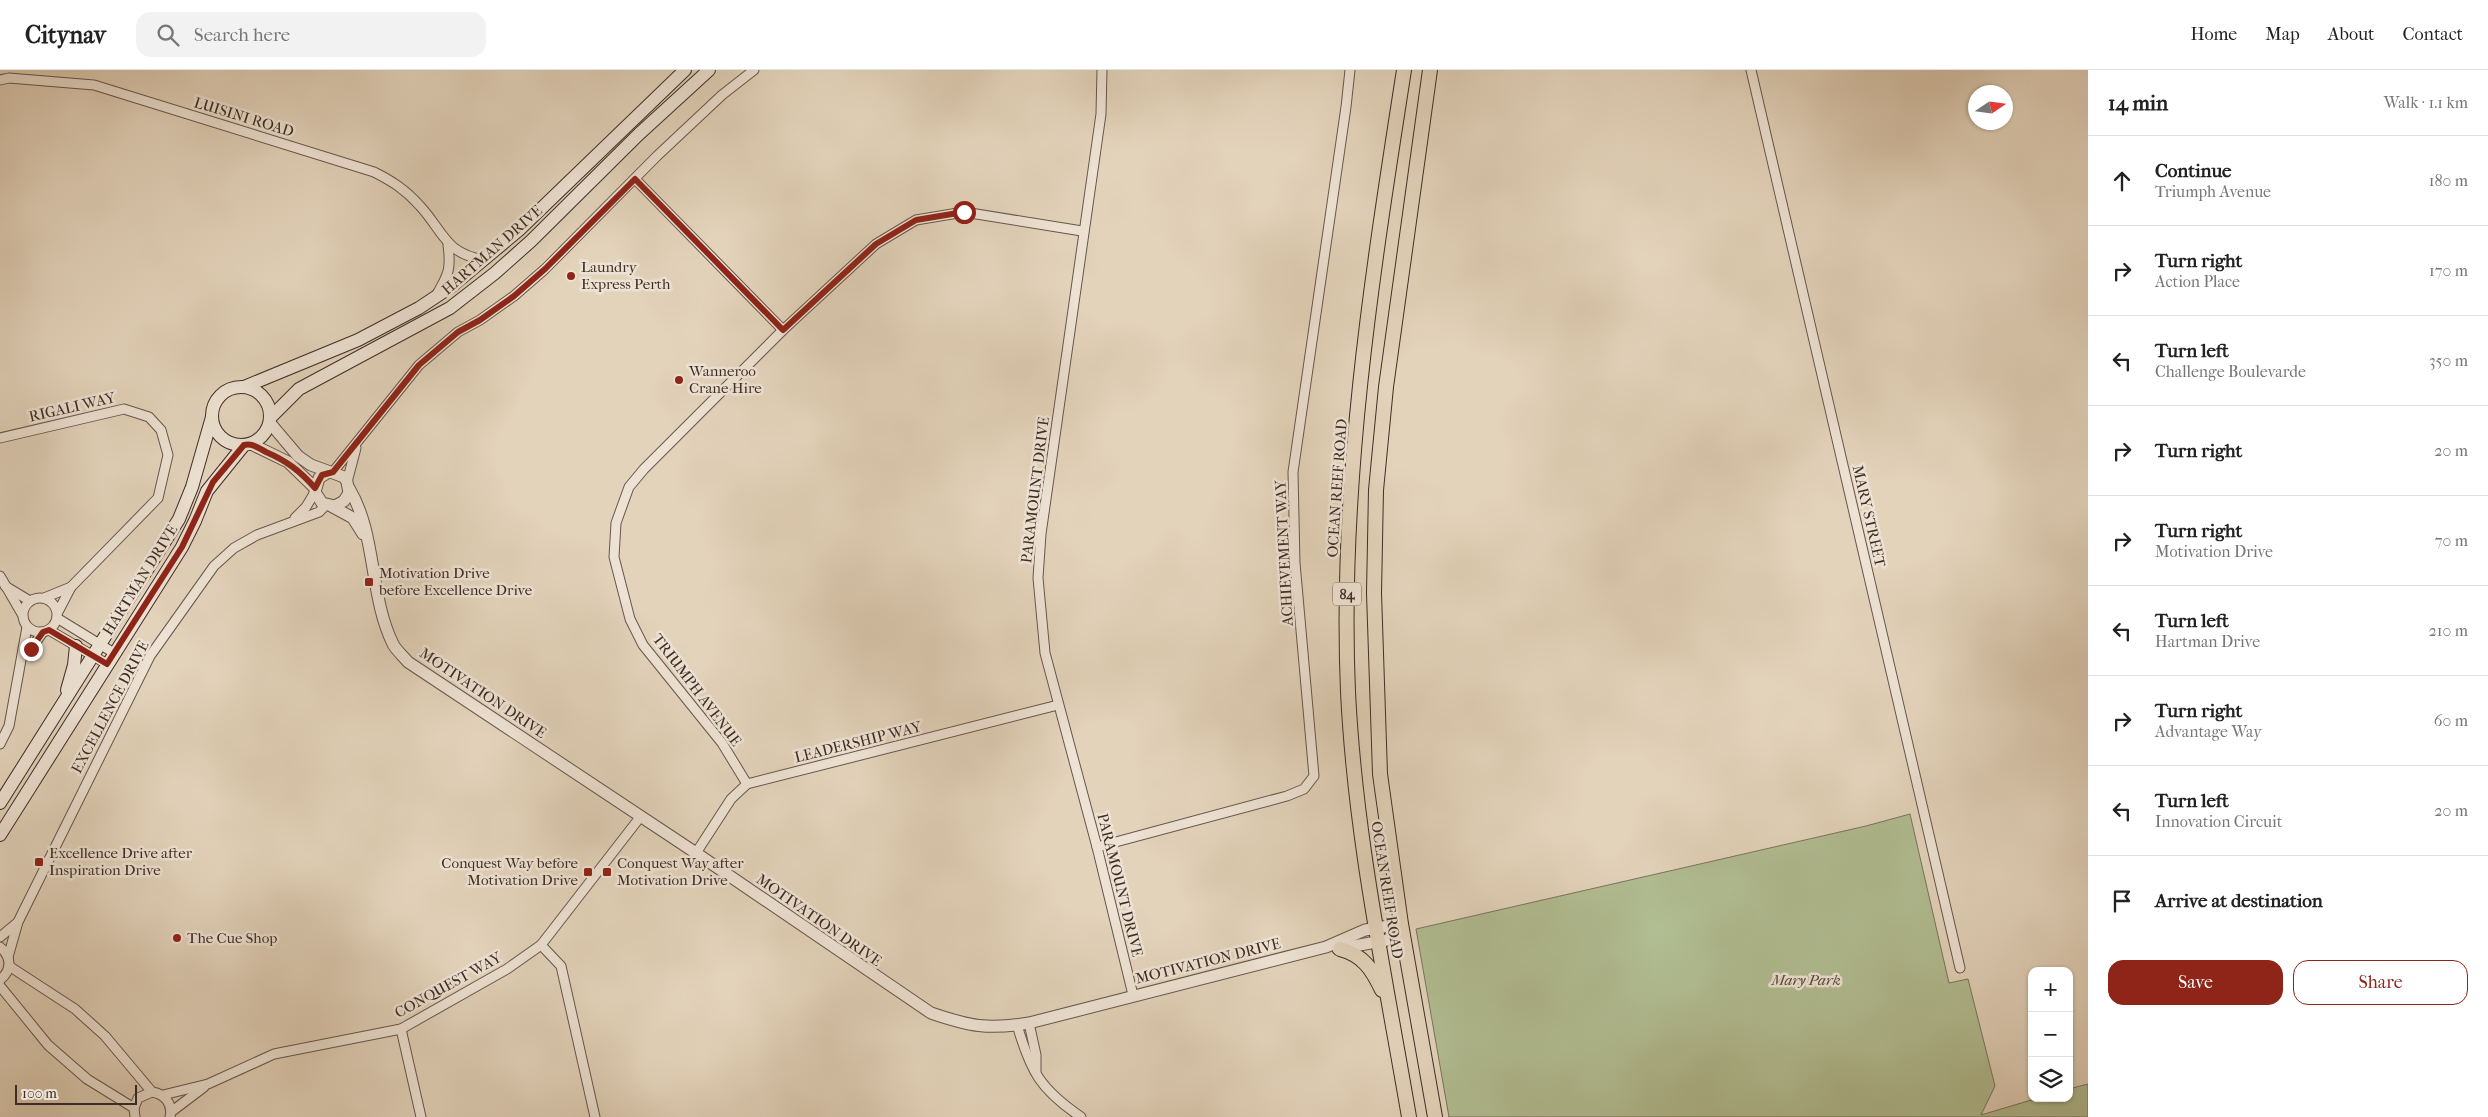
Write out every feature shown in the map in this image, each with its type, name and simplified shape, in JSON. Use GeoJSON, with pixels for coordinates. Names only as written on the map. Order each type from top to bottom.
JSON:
{"type":"FeatureCollection","features":[{"type":"Feature","properties":{"kind":"main road","name":"HARTMAN DRIVE"},"geometry":{"type":"LineString","coordinates":[[244,387],[358,340],[436,296],[485,260],[685,70]]}},
{"type":"Feature","properties":{"kind":"main road","name":"HARTMAN DRIVE"},"geometry":{"type":"LineString","coordinates":[[270,420],[299,389],[450,308],[495,273],[531,241],[639,134],[709,70]]}},
{"type":"Feature","properties":{"kind":"main road"},"geometry":{"type":"LineString","coordinates":[[1395,70],[1395,127]]}},
{"type":"Feature","properties":{"kind":"main road","name":"OCEAN REEF ROAD"},"geometry":{"type":"LineString","coordinates":[[1404,70],[1377,255],[1350,489],[1346,592],[1348,692],[1356,792],[1376,934],[1409,1117]]}},
{"type":"Feature","properties":{"kind":"main road","name":"OCEAN REEF ROAD"},"geometry":{"type":"LineString","coordinates":[[1430,70],[1386,387],[1376,490],[1374,593],[1376,714],[1380,774],[1402,931],[1435,1117]]}},
{"type":"Feature","properties":{"kind":"main road"},"geometry":{"type":"LineString","coordinates":[[244,387],[251,388],[268,403],[270,420],[266,432],[248,444],[226,441],[219,435],[212,417],[215,403],[224,392],[244,387]]}},
{"type":"Feature","properties":{"kind":"main road","name":"HARTMAN DRIVE"},"geometry":{"type":"LineString","coordinates":[[0,803],[179,519],[192,487],[212,417]]}},
{"type":"Feature","properties":{"kind":"main road","name":"HARTMAN DRIVE"},"geometry":{"type":"LineString","coordinates":[[0,835],[182,547],[213,482],[248,444]]}},
{"type":"Feature","properties":{"kind":"main road"},"geometry":{"type":"LineString","coordinates":[[63,702],[74,665],[76,646]]}},
{"type":"Feature","properties":{"kind":"main road"},"geometry":{"type":"LineString","coordinates":[[1333,948],[1352,952],[1368,964],[1390,1012]]}},
{"type":"Feature","properties":{"kind":"street"},"geometry":{"type":"LineString","coordinates":[[315,490],[319,478],[330,472],[358,441],[419,365],[458,332],[480,320],[514,296],[545,269],[722,95],[754,70]]}},
{"type":"Feature","properties":{"kind":"street","name":"PARAMOUNT DRIVE"},"geometry":{"type":"LineString","coordinates":[[1102,70],[1100,114],[1082,231],[1041,534],[1038,578],[1045,653],[1097,846],[1133,995]]}},
{"type":"Feature","properties":{"kind":"street","name":"ACHIEVEMENT WAY"},"geometry":{"type":"LineString","coordinates":[[1097,846],[1287,796],[1304,789],[1314,776],[1295,563],[1294,472],[1350,70]]}},
{"type":"Feature","properties":{"kind":"street","name":"MARY STREET"},"geometry":{"type":"LineString","coordinates":[[1751,70],[1960,968]]}},
{"type":"Feature","properties":{"kind":"street","name":"LUISINI ROAD"},"geometry":{"type":"LineString","coordinates":[[0,80],[9,78],[94,85],[374,172],[398,184],[421,207],[448,245],[470,258],[485,260]]}},
{"type":"Feature","properties":{"kind":"street"},"geometry":{"type":"LineString","coordinates":[[635,179],[783,330]]}},
{"type":"Feature","properties":{"kind":"street","name":"TRIUMPH AVENUE"},"geometry":{"type":"LineString","coordinates":[[747,784],[722,743],[643,645],[630,618],[614,558],[616,523],[629,487],[644,469],[783,330],[876,244],[916,220],[964,212],[1082,231]]}},
{"type":"Feature","properties":{"kind":"street"},"geometry":{"type":"LineString","coordinates":[[436,296],[448,276],[450,264],[448,245]]}},
{"type":"Feature","properties":{"kind":"street","name":"RIGALI WAY"},"geometry":{"type":"LineString","coordinates":[[0,438],[124,409],[149,417],[161,430],[168,455],[158,498],[70,587]]}},
{"type":"Feature","properties":{"kind":"street"},"geometry":{"type":"LineString","coordinates":[[270,420],[298,456],[330,472],[339,474],[348,485]]}},
{"type":"Feature","properties":{"kind":"street"},"geometry":{"type":"LineString","coordinates":[[248,444],[288,462],[315,490],[319,500],[328,506],[344,501],[352,459],[358,441]]}},
{"type":"Feature","properties":{"kind":"street","name":"MOTIVATION DRIVE"},"geometry":{"type":"LineString","coordinates":[[348,485],[360,509],[386,625],[394,645],[408,662],[696,852],[930,1014],[974,1026],[998,1028],[1029,1024],[1133,995],[1333,948],[1376,934],[1402,931]]}},
{"type":"Feature","properties":{"kind":"street","name":"EXCELLENCE DRIVE"},"geometry":{"type":"LineString","coordinates":[[291,521],[302,512],[315,490]]}},
{"type":"Feature","properties":{"kind":"street","name":"MOTIVATION DRIVE"},"geometry":{"type":"LineString","coordinates":[[328,506],[353,518],[368,542]]}},
{"type":"Feature","properties":{"kind":"street","name":"EXCELLENCE DRIVE"},"geometry":{"type":"LineString","coordinates":[[0,980],[7,972],[18,922],[150,656],[214,566],[234,548],[257,535],[319,512],[328,506]]}},
{"type":"Feature","properties":{"kind":"street"},"geometry":{"type":"LineString","coordinates":[[0,576],[4,586],[22,614],[27,627],[24,652],[9,726],[0,744]]}},
{"type":"Feature","properties":{"kind":"street"},"geometry":{"type":"LineString","coordinates":[[4,586],[30,601],[44,598],[70,587]]}},
{"type":"Feature","properties":{"kind":"street"},"geometry":{"type":"LineString","coordinates":[[24,652],[31,649],[58,615],[70,587]]}},
{"type":"Feature","properties":{"kind":"street"},"geometry":{"type":"LineString","coordinates":[[44,598],[52,602],[58,615],[114,653]]}},
{"type":"Feature","properties":{"kind":"street"},"geometry":{"type":"LineString","coordinates":[[22,614],[30,601]]}},
{"type":"Feature","properties":{"kind":"street"},"geometry":{"type":"LineString","coordinates":[[27,627],[32,631],[46,631],[107,664]]}},
{"type":"Feature","properties":{"kind":"street","name":"LEADERSHIP WAY"},"geometry":{"type":"LineString","coordinates":[[747,784],[1058,705]]}},
{"type":"Feature","properties":{"kind":"street"},"geometry":{"type":"LineString","coordinates":[[696,852],[731,799],[747,784]]}},
{"type":"Feature","properties":{"kind":"street","name":"CONQUEST WAY"},"geometry":{"type":"LineString","coordinates":[[163,1096],[208,1084],[274,1054],[401,1029],[507,969],[541,945],[641,816]]}},
{"type":"Feature","properties":{"kind":"street","name":"EXCELLENCE DRIVE"},"geometry":{"type":"LineString","coordinates":[[0,937],[18,922]]}},
{"type":"Feature","properties":{"kind":"street"},"geometry":{"type":"LineString","coordinates":[[541,945],[561,966],[595,1117]]}},
{"type":"Feature","properties":{"kind":"street"},"geometry":{"type":"LineString","coordinates":[[0,947],[9,961],[75,1009],[105,1036],[152,1092],[163,1096],[167,1100],[170,1116]]}},
{"type":"Feature","properties":{"kind":"street"},"geometry":{"type":"LineString","coordinates":[[0,986],[48,1045],[88,1079],[134,1112],[142,1095],[152,1092]]}},
{"type":"Feature","properties":{"kind":"street"},"geometry":{"type":"LineString","coordinates":[[1029,1024],[1036,1055],[1036,1073]]}},
{"type":"Feature","properties":{"kind":"street"},"geometry":{"type":"LineString","coordinates":[[1017,1025],[1026,1058],[1044,1088],[1081,1117]]}},
{"type":"Feature","properties":{"kind":"street"},"geometry":{"type":"LineString","coordinates":[[401,1029],[421,1117]]}},
{"type":"Feature","properties":{"kind":"street","name":"CONQUEST WAY"},"geometry":{"type":"LineString","coordinates":[[170,1116],[208,1084]]}},
{"type":"Feature","properties":{"kind":"green space","name":"Mary Park"},"geometry":{"type":"Polygon","coordinates":[[[1910,814],[1949,983],[1968,979],[1995,1086],[1981,1115],[2028,1101],[2073,1102],[2073,1088],[2088,1084],[2088,1117],[1449,1117],[1416,929],[1866,826],[1910,814]]]}},
{"type":"Feature","properties":{"kind":"place","name":"Laundry Express Perth"},"geometry":{"type":"Point","coordinates":[571,276]}},
{"type":"Feature","properties":{"kind":"place","name":"Wanneroo Crane Hire"},"geometry":{"type":"Point","coordinates":[679,380]}},
{"type":"Feature","properties":{"kind":"place","name":"Motivation Drive before Excellence Drive"},"geometry":{"type":"Point","coordinates":[369,582]}},
{"type":"Feature","properties":{"kind":"place","name":"Excellence Drive after Inspiration Drive"},"geometry":{"type":"Point","coordinates":[39,862]}},
{"type":"Feature","properties":{"kind":"place","name":"Conquest Way before Motivation Drive"},"geometry":{"type":"Point","coordinates":[588,872]}},
{"type":"Feature","properties":{"kind":"place","name":"Conquest Way after Motivation Drive"},"geometry":{"type":"Point","coordinates":[607,872]}},
{"type":"Feature","properties":{"kind":"place","name":"The Cue Shop"},"geometry":{"type":"Point","coordinates":[177,938]}},
{"type":"Feature","properties":{"kind":"route"},"geometry":{"type":"LineString","coordinates":[[31,649],[43,632],[49,630],[107,664],[182,547],[207,491],[244,445],[251,444],[280,457],[302,473],[315,488],[316,482],[322,475],[327,472],[333,472],[419,365],[458,332],[480,320],[514,296],[545,269],[635,179],[783,330],[876,244],[916,220],[964,212]]}}]}
